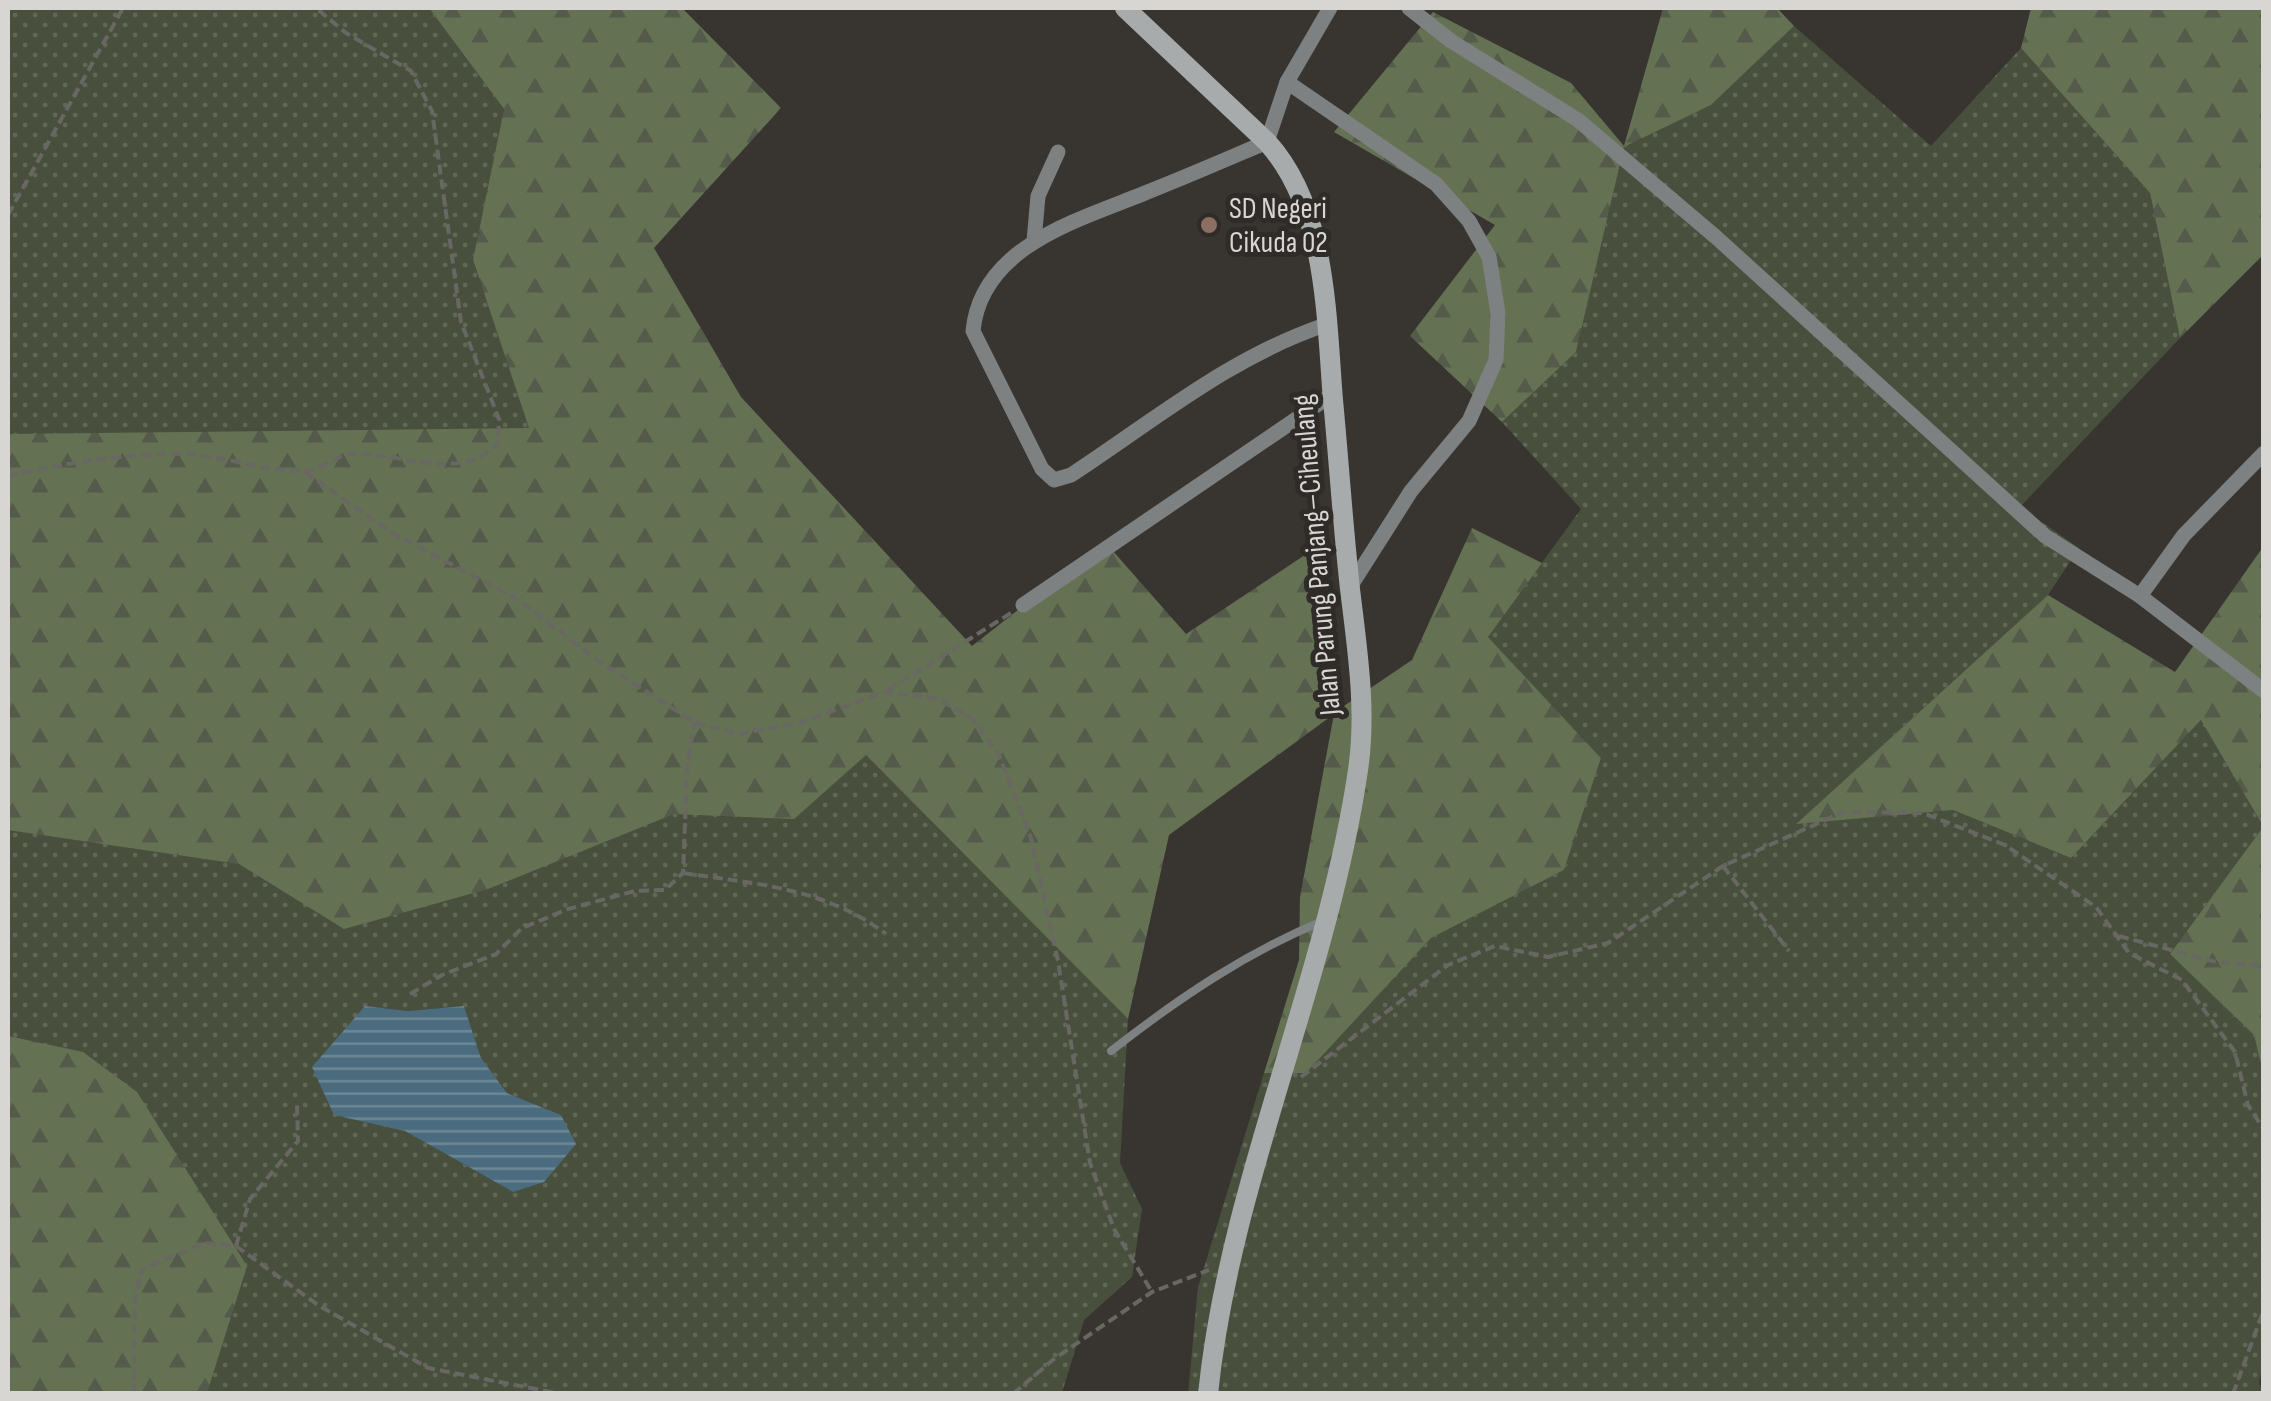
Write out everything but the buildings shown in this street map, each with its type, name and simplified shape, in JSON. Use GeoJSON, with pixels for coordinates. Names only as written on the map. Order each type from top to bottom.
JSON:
{"type":"FeatureCollection","features":[{"type":"Feature","properties":{"kind":"street","name":"Jalan Parung Panjang–Ciheulang"},"geometry":{"type":"LineString","coordinates":[[1126,8],[1287,164],[1306,208],[1328,324],[1361,676],[1359,764],[1329,918],[1228,1262],[1208,1394]]}},
{"type":"Feature","properties":{"kind":"street"},"geometry":{"type":"LineString","coordinates":[[1328,324],[1278,341],[1223,369],[1127,438],[1070,475],[1054,480],[1042,469],[973,331],[974,316],[994,280],[1034,241],[1082,216],[1267,142],[1287,82],[1330,8]]}},
{"type":"Feature","properties":{"kind":"street"},"geometry":{"type":"LineString","coordinates":[[1409,8],[1451,40],[1578,120],[1717,238],[2044,536],[2140,596],[2264,691]]}},
{"type":"Feature","properties":{"kind":"street"},"geometry":{"type":"LineString","coordinates":[[1287,82],[1436,184],[1469,220],[1489,257],[1498,313],[1496,360],[1469,421],[1411,490],[1350,587]]}},
{"type":"Feature","properties":{"kind":"street"},"geometry":{"type":"LineString","coordinates":[[1034,241],[1038,196],[1058,152]]}},
{"type":"Feature","properties":{"kind":"street"},"geometry":{"type":"LineString","coordinates":[[1024,605],[1333,394]]}},
{"type":"Feature","properties":{"kind":"street"},"geometry":{"type":"LineString","coordinates":[[2140,596],[2184,535],[2264,453]]}},
{"type":"Feature","properties":{"kind":"lane"},"geometry":{"type":"LineString","coordinates":[[1110,1051],[1234,963],[1329,918]]}},
{"type":"Feature","properties":{"kind":"path"},"geometry":{"type":"LineString","coordinates":[[8,215],[123,8]]}},
{"type":"Feature","properties":{"kind":"path"},"geometry":{"type":"LineString","coordinates":[[305,472],[350,454],[462,465],[484,458],[498,443],[498,419],[461,322],[444,223],[432,111],[412,71],[346,33],[316,8]]}},
{"type":"Feature","properties":{"kind":"path"},"geometry":{"type":"LineString","coordinates":[[8,476],[60,464],[167,454],[212,454],[305,472],[392,533],[519,600],[597,660],[694,722],[739,734],[798,723],[886,692],[1024,605]]}},
{"type":"Feature","properties":{"kind":"path"},"geometry":{"type":"LineString","coordinates":[[886,692],[938,699],[972,718],[1000,755],[1031,838],[1090,1164],[1114,1229],[1152,1292]]}},
{"type":"Feature","properties":{"kind":"path"},"geometry":{"type":"LineString","coordinates":[[410,994],[442,975],[496,954],[522,928],[568,909],[635,891],[665,890],[683,873],[686,770],[694,722]]}},
{"type":"Feature","properties":{"kind":"path"},"geometry":{"type":"LineString","coordinates":[[1275,1100],[1327,1054],[1448,966],[1495,946],[1548,957],[1608,943],[1723,866],[1843,812],[1923,814],[2004,845],[2096,907],[2129,953],[2182,980],[2235,1052],[2248,1105],[2264,1130]]}},
{"type":"Feature","properties":{"kind":"path"},"geometry":{"type":"LineString","coordinates":[[1723,866],[1789,951]]}},
{"type":"Feature","properties":{"kind":"path"},"geometry":{"type":"LineString","coordinates":[[683,873],[780,888],[853,909],[886,934]]}},
{"type":"Feature","properties":{"kind":"path"},"geometry":{"type":"LineString","coordinates":[[2120,936],[2216,962],[2264,966]]}},
{"type":"Feature","properties":{"kind":"path"},"geometry":{"type":"LineString","coordinates":[[236,1246],[250,1199],[298,1141],[297,1104]]}},
{"type":"Feature","properties":{"kind":"path"},"geometry":{"type":"LineString","coordinates":[[134,1394],[135,1298],[142,1270],[205,1243],[236,1246],[318,1305],[428,1368],[560,1394]]}},
{"type":"Feature","properties":{"kind":"path"},"geometry":{"type":"LineString","coordinates":[[1013,1394],[1054,1359],[1152,1292],[1228,1262]]}},
{"type":"Feature","properties":{"kind":"path"},"geometry":{"type":"LineString","coordinates":[[2233,1394],[2264,1308]]}},
{"type":"Feature","properties":{"kind":"green space"},"geometry":{"type":"Polygon","coordinates":[[[8,8],[429,8],[504,109],[473,261],[576,563],[870,758],[1128,1019],[1120,1163],[1142,1209],[1132,1277],[1084,1320],[1062,1393],[8,1394],[8,8]],[[365,1006],[405,1131],[513,1192],[561,1115],[507,1093],[481,1058],[464,1006],[408,1011],[365,1006]]]}},
{"type":"Feature","properties":{"kind":"green space"},"geometry":{"type":"Polygon","coordinates":[[[429,8],[682,8],[781,108],[654,248],[741,397],[972,646],[1105,542],[1186,634],[1317,547],[1335,712],[1412,660],[1472,528],[1542,563],[1488,637],[1601,758],[1564,870],[1431,938],[1306,1073],[1264,1073],[1299,960],[1300,897],[1334,714],[1169,835],[1128,1019],[866,755],[794,819],[674,814],[488,889],[344,929],[239,864],[8,830],[8,434],[529,428],[473,260],[504,109],[429,8]]]}},
{"type":"Feature","properties":{"kind":"green space"},"geometry":{"type":"Polygon","coordinates":[[[1663,8],[1777,8],[1794,26],[1711,105],[1624,147],[1576,352],[1502,422],[1410,336],[1495,225],[1334,132],[1433,12],[1571,83],[1624,146],[1663,8]]]}},
{"type":"Feature","properties":{"kind":"green space"},"geometry":{"type":"Polygon","coordinates":[[[2031,8],[2263,8],[2263,255],[2180,338],[2150,193],[2021,48],[2031,8]]]}},
{"type":"Feature","properties":{"kind":"green space"},"geometry":{"type":"Polygon","coordinates":[[[1794,26],[1931,146],[2021,48],[2150,193],[2180,338],[2020,507],[2079,548],[2048,595],[1797,823],[1953,810],[2071,858],[2202,719],[2263,827],[2170,954],[2254,1035],[2263,1073],[2264,1358],[2259,1383],[2263,1393],[1188,1394],[1198,1287],[1264,1073],[1306,1072],[1431,938],[1564,870],[1601,758],[1488,637],[1581,509],[1502,422],[1576,352],[1624,147],[1711,105],[1794,26]]]}},
{"type":"Feature","properties":{"kind":"green space"},"geometry":{"type":"Polygon","coordinates":[[[2263,547],[2263,826],[2201,720],[2071,858],[1953,810],[1796,824],[2048,595],[2175,672],[2263,547]]]}},
{"type":"Feature","properties":{"kind":"green space"},"geometry":{"type":"Polygon","coordinates":[[[2263,827],[2263,1073],[2254,1035],[2170,954],[2263,827]]]}},
{"type":"Feature","properties":{"kind":"green space"},"geometry":{"type":"Polygon","coordinates":[[[8,1036],[83,1052],[137,1092],[247,1266],[207,1393],[8,1393],[8,1036]]]}},
{"type":"Feature","properties":{"kind":"water"},"geometry":{"type":"Polygon","coordinates":[[[365,1006],[408,1011],[464,1006],[481,1058],[507,1093],[561,1115],[576,1144],[544,1182],[513,1192],[405,1131],[334,1115],[312,1067],[365,1006]]]}},
{"type":"Feature","properties":{"kind":"place","name":"SD Negeri Cikuda 02"},"geometry":{"type":"Point","coordinates":[1209,225]}}]}
